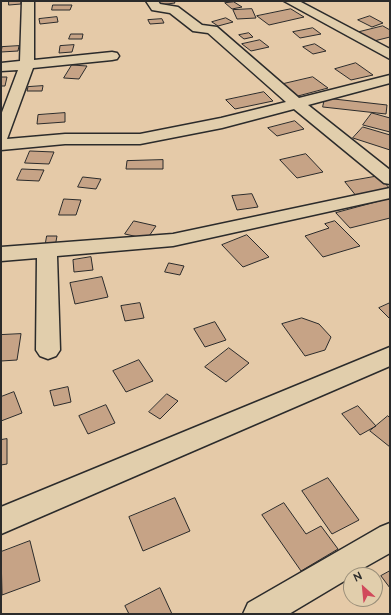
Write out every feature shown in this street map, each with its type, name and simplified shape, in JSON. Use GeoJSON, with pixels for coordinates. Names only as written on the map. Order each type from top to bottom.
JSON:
{"type":"FeatureCollection","features":[{"type":"Feature","properties":{"kind":"street"},"geometry":{"type":"LineString","coordinates":[[1,136],[27,65],[28,1]]}},
{"type":"Feature","properties":{"kind":"street"},"geometry":{"type":"LineString","coordinates":[[152,1],[156,7],[174,10],[198,28],[212,30],[258,68],[297,104],[390,179]]}},
{"type":"Feature","properties":{"kind":"street"},"geometry":{"type":"LineString","coordinates":[[290,1],[390,55]]}},
{"type":"Feature","properties":{"kind":"street"},"geometry":{"type":"LineString","coordinates":[[1,67],[112,56]]}},
{"type":"Feature","properties":{"kind":"street"},"geometry":{"type":"LineString","coordinates":[[1,145],[65,139],[140,139],[222,123],[390,79]]}},
{"type":"Feature","properties":{"kind":"street"},"geometry":{"type":"LineString","coordinates":[[1,254],[173,240],[390,193]]}},
{"type":"Feature","properties":{"kind":"street"},"geometry":{"type":"LineString","coordinates":[[47,250],[48,350]]}},
{"type":"Feature","properties":{"kind":"street"},"geometry":{"type":"LineString","coordinates":[[1,521],[390,356]]}},
{"type":"Feature","properties":{"kind":"street"},"geometry":{"type":"LineString","coordinates":[[259,614],[390,537]]}},
{"type":"Feature","properties":{"kind":"building"},"geometry":{"type":"Polygon","coordinates":[[[9,1],[21,1],[21,4],[9,5],[9,1]]]}},
{"type":"Feature","properties":{"kind":"building"},"geometry":{"type":"Polygon","coordinates":[[[174,1],[175,3],[159,5],[156,2],[174,1]]]}},
{"type":"Feature","properties":{"kind":"building"},"geometry":{"type":"Polygon","coordinates":[[[234,2],[242,7],[232,9],[225,3],[234,2]]]}},
{"type":"Feature","properties":{"kind":"building"},"geometry":{"type":"Polygon","coordinates":[[[53,5],[72,5],[70,10],[52,10],[53,5]]]}},
{"type":"Feature","properties":{"kind":"building"},"geometry":{"type":"Polygon","coordinates":[[[252,9],[256,18],[237,19],[233,10],[252,9]]]}},
{"type":"Feature","properties":{"kind":"building"},"geometry":{"type":"Polygon","coordinates":[[[291,9],[304,17],[269,25],[257,16],[291,9]]]}},
{"type":"Feature","properties":{"kind":"building"},"geometry":{"type":"Polygon","coordinates":[[[370,16],[383,23],[372,27],[358,20],[370,16]]]}},
{"type":"Feature","properties":{"kind":"building"},"geometry":{"type":"Polygon","coordinates":[[[57,17],[58,22],[40,24],[39,19],[57,17]]]}},
{"type":"Feature","properties":{"kind":"building"},"geometry":{"type":"Polygon","coordinates":[[[226,18],[233,22],[218,26],[212,22],[226,18]]]}},
{"type":"Feature","properties":{"kind":"building"},"geometry":{"type":"Polygon","coordinates":[[[162,19],[164,23],[150,24],[148,20],[162,19]]]}},
{"type":"Feature","properties":{"kind":"building"},"geometry":{"type":"Polygon","coordinates":[[[383,26],[390,30],[390,37],[374,41],[359,32],[383,26]]]}},
{"type":"Feature","properties":{"kind":"building"},"geometry":{"type":"Polygon","coordinates":[[[313,28],[321,34],[300,38],[293,32],[313,28]]]}},
{"type":"Feature","properties":{"kind":"building"},"geometry":{"type":"Polygon","coordinates":[[[249,33],[253,37],[244,39],[239,35],[249,33]]]}},
{"type":"Feature","properties":{"kind":"building"},"geometry":{"type":"Polygon","coordinates":[[[71,34],[83,34],[82,39],[69,39],[71,34]]]}},
{"type":"Feature","properties":{"kind":"building"},"geometry":{"type":"Polygon","coordinates":[[[260,40],[269,47],[251,51],[242,44],[260,40]]]}},
{"type":"Feature","properties":{"kind":"building"},"geometry":{"type":"Polygon","coordinates":[[[315,44],[326,51],[313,54],[303,47],[315,44]]]}},
{"type":"Feature","properties":{"kind":"building"},"geometry":{"type":"Polygon","coordinates":[[[74,45],[72,52],[59,53],[60,46],[74,45]]]}},
{"type":"Feature","properties":{"kind":"building"},"geometry":{"type":"Polygon","coordinates":[[[19,46],[18,51],[1,52],[2,47],[19,46]]]}},
{"type":"Feature","properties":{"kind":"building"},"geometry":{"type":"Polygon","coordinates":[[[356,63],[373,75],[351,80],[335,69],[356,63]]]}},
{"type":"Feature","properties":{"kind":"building"},"geometry":{"type":"Polygon","coordinates":[[[72,65],[87,66],[79,79],[64,78],[72,65]]]}},
{"type":"Feature","properties":{"kind":"building"},"geometry":{"type":"Polygon","coordinates":[[[1,77],[7,77],[5,86],[1,86],[1,77]]]}},
{"type":"Feature","properties":{"kind":"building"},"geometry":{"type":"Polygon","coordinates":[[[313,77],[328,88],[298,96],[283,84],[313,77]]]}},
{"type":"Feature","properties":{"kind":"building"},"geometry":{"type":"Polygon","coordinates":[[[43,86],[42,91],[27,91],[28,87],[43,86]]]}},
{"type":"Feature","properties":{"kind":"building"},"geometry":{"type":"Polygon","coordinates":[[[264,92],[273,101],[235,109],[226,100],[264,92]]]}},
{"type":"Feature","properties":{"kind":"building"},"geometry":{"type":"Polygon","coordinates":[[[325,98],[387,105],[386,114],[323,107],[325,98]]]}},
{"type":"Feature","properties":{"kind":"building"},"geometry":{"type":"Polygon","coordinates":[[[65,113],[65,122],[37,124],[38,115],[65,113]]]}},
{"type":"Feature","properties":{"kind":"building"},"geometry":{"type":"Polygon","coordinates":[[[372,113],[390,118],[390,132],[363,125],[372,113]]]}},
{"type":"Feature","properties":{"kind":"building"},"geometry":{"type":"Polygon","coordinates":[[[295,121],[304,129],[277,136],[268,128],[295,121]]]}},
{"type":"Feature","properties":{"kind":"building"},"geometry":{"type":"Polygon","coordinates":[[[363,127],[390,135],[390,150],[353,138],[363,127]]]}},
{"type":"Feature","properties":{"kind":"building"},"geometry":{"type":"Polygon","coordinates":[[[30,151],[54,152],[49,164],[25,163],[30,151]]]}},
{"type":"Feature","properties":{"kind":"building"},"geometry":{"type":"Polygon","coordinates":[[[306,154],[323,172],[297,178],[280,160],[306,154]]]}},
{"type":"Feature","properties":{"kind":"building"},"geometry":{"type":"Polygon","coordinates":[[[163,160],[163,169],[126,169],[127,161],[163,160]]]}},
{"type":"Feature","properties":{"kind":"building"},"geometry":{"type":"Polygon","coordinates":[[[22,169],[44,170],[39,181],[17,180],[22,169]]]}},
{"type":"Feature","properties":{"kind":"building"},"geometry":{"type":"Polygon","coordinates":[[[379,176],[390,191],[357,197],[345,182],[379,176]]]}},
{"type":"Feature","properties":{"kind":"building"},"geometry":{"type":"Polygon","coordinates":[[[83,177],[101,179],[96,189],[78,187],[83,177]]]}},
{"type":"Feature","properties":{"kind":"building"},"geometry":{"type":"Polygon","coordinates":[[[252,194],[258,207],[237,210],[232,196],[252,194]]]}},
{"type":"Feature","properties":{"kind":"building"},"geometry":{"type":"Polygon","coordinates":[[[64,199],[81,200],[76,215],[59,215],[64,199]]]}},
{"type":"Feature","properties":{"kind":"building"},"geometry":{"type":"Polygon","coordinates":[[[388,199],[390,201],[390,218],[350,228],[336,213],[388,199]]]}},
{"type":"Feature","properties":{"kind":"building"},"geometry":{"type":"Polygon","coordinates":[[[134,221],[156,226],[147,239],[125,234],[134,221]]]}},
{"type":"Feature","properties":{"kind":"building"},"geometry":{"type":"Polygon","coordinates":[[[335,221],[360,246],[323,257],[305,236],[329,228],[325,224],[335,221]]]}},
{"type":"Feature","properties":{"kind":"building"},"geometry":{"type":"Polygon","coordinates":[[[247,235],[269,257],[243,267],[222,245],[247,235]]]}},
{"type":"Feature","properties":{"kind":"building"},"geometry":{"type":"Polygon","coordinates":[[[47,236],[57,236],[55,247],[45,248],[47,236]]]}},
{"type":"Feature","properties":{"kind":"building"},"geometry":{"type":"Polygon","coordinates":[[[91,257],[93,270],[74,272],[73,260],[91,257]]]}},
{"type":"Feature","properties":{"kind":"building"},"geometry":{"type":"Polygon","coordinates":[[[169,263],[184,266],[180,275],[165,272],[169,263]]]}},
{"type":"Feature","properties":{"kind":"building"},"geometry":{"type":"Polygon","coordinates":[[[102,277],[108,297],[75,304],[70,283],[102,277]]]}},
{"type":"Feature","properties":{"kind":"building"},"geometry":{"type":"Polygon","coordinates":[[[140,303],[144,318],[125,321],[121,306],[140,303]]]}},
{"type":"Feature","properties":{"kind":"building"},"geometry":{"type":"Polygon","coordinates":[[[390,303],[390,319],[379,308],[390,303]]]}},
{"type":"Feature","properties":{"kind":"building"},"geometry":{"type":"Polygon","coordinates":[[[302,318],[319,324],[331,337],[325,350],[305,356],[282,324],[302,318]]]}},
{"type":"Feature","properties":{"kind":"building"},"geometry":{"type":"Polygon","coordinates":[[[215,322],[226,340],[205,347],[194,329],[215,322]]]}},
{"type":"Feature","properties":{"kind":"building"},"geometry":{"type":"Polygon","coordinates":[[[21,334],[17,360],[1,361],[1,335],[21,334]]]}},
{"type":"Feature","properties":{"kind":"building"},"geometry":{"type":"Polygon","coordinates":[[[229,348],[249,363],[226,382],[205,367],[229,348]]]}},
{"type":"Feature","properties":{"kind":"building"},"geometry":{"type":"Polygon","coordinates":[[[139,360],[153,381],[126,392],[113,371],[139,360]]]}},
{"type":"Feature","properties":{"kind":"building"},"geometry":{"type":"Polygon","coordinates":[[[68,387],[71,402],[54,406],[50,391],[68,387]]]}},
{"type":"Feature","properties":{"kind":"building"},"geometry":{"type":"Polygon","coordinates":[[[14,392],[22,413],[1,421],[1,397],[14,392]]]}},
{"type":"Feature","properties":{"kind":"building"},"geometry":{"type":"Polygon","coordinates":[[[167,394],[178,401],[160,419],[149,412],[167,394]]]}},
{"type":"Feature","properties":{"kind":"building"},"geometry":{"type":"Polygon","coordinates":[[[106,405],[115,423],[88,434],[79,416],[106,405]]]}},
{"type":"Feature","properties":{"kind":"building"},"geometry":{"type":"Polygon","coordinates":[[[358,406],[376,426],[360,435],[342,414],[358,406]]]}},
{"type":"Feature","properties":{"kind":"building"},"geometry":{"type":"Polygon","coordinates":[[[388,416],[390,418],[390,447],[370,431],[388,416]]]}},
{"type":"Feature","properties":{"kind":"building"},"geometry":{"type":"Polygon","coordinates":[[[7,439],[7,464],[1,465],[1,440],[7,439]]]}},
{"type":"Feature","properties":{"kind":"building"},"geometry":{"type":"Polygon","coordinates":[[[328,478],[359,520],[332,534],[302,491],[328,478]]]}},
{"type":"Feature","properties":{"kind":"building"},"geometry":{"type":"Polygon","coordinates":[[[175,498],[190,531],[143,551],[129,517],[175,498]]]}},
{"type":"Feature","properties":{"kind":"building"},"geometry":{"type":"Polygon","coordinates":[[[284,503],[306,534],[321,526],[338,549],[301,571],[262,515],[284,503]]]}},
{"type":"Feature","properties":{"kind":"building"},"geometry":{"type":"Polygon","coordinates":[[[30,541],[40,581],[2,595],[1,552],[30,541]]]}},
{"type":"Feature","properties":{"kind":"building"},"geometry":{"type":"Polygon","coordinates":[[[390,571],[390,588],[383,579],[383,575],[390,571]]]}},
{"type":"Feature","properties":{"kind":"building"},"geometry":{"type":"Polygon","coordinates":[[[160,588],[172,614],[129,614],[125,606],[160,588]]]}}]}
